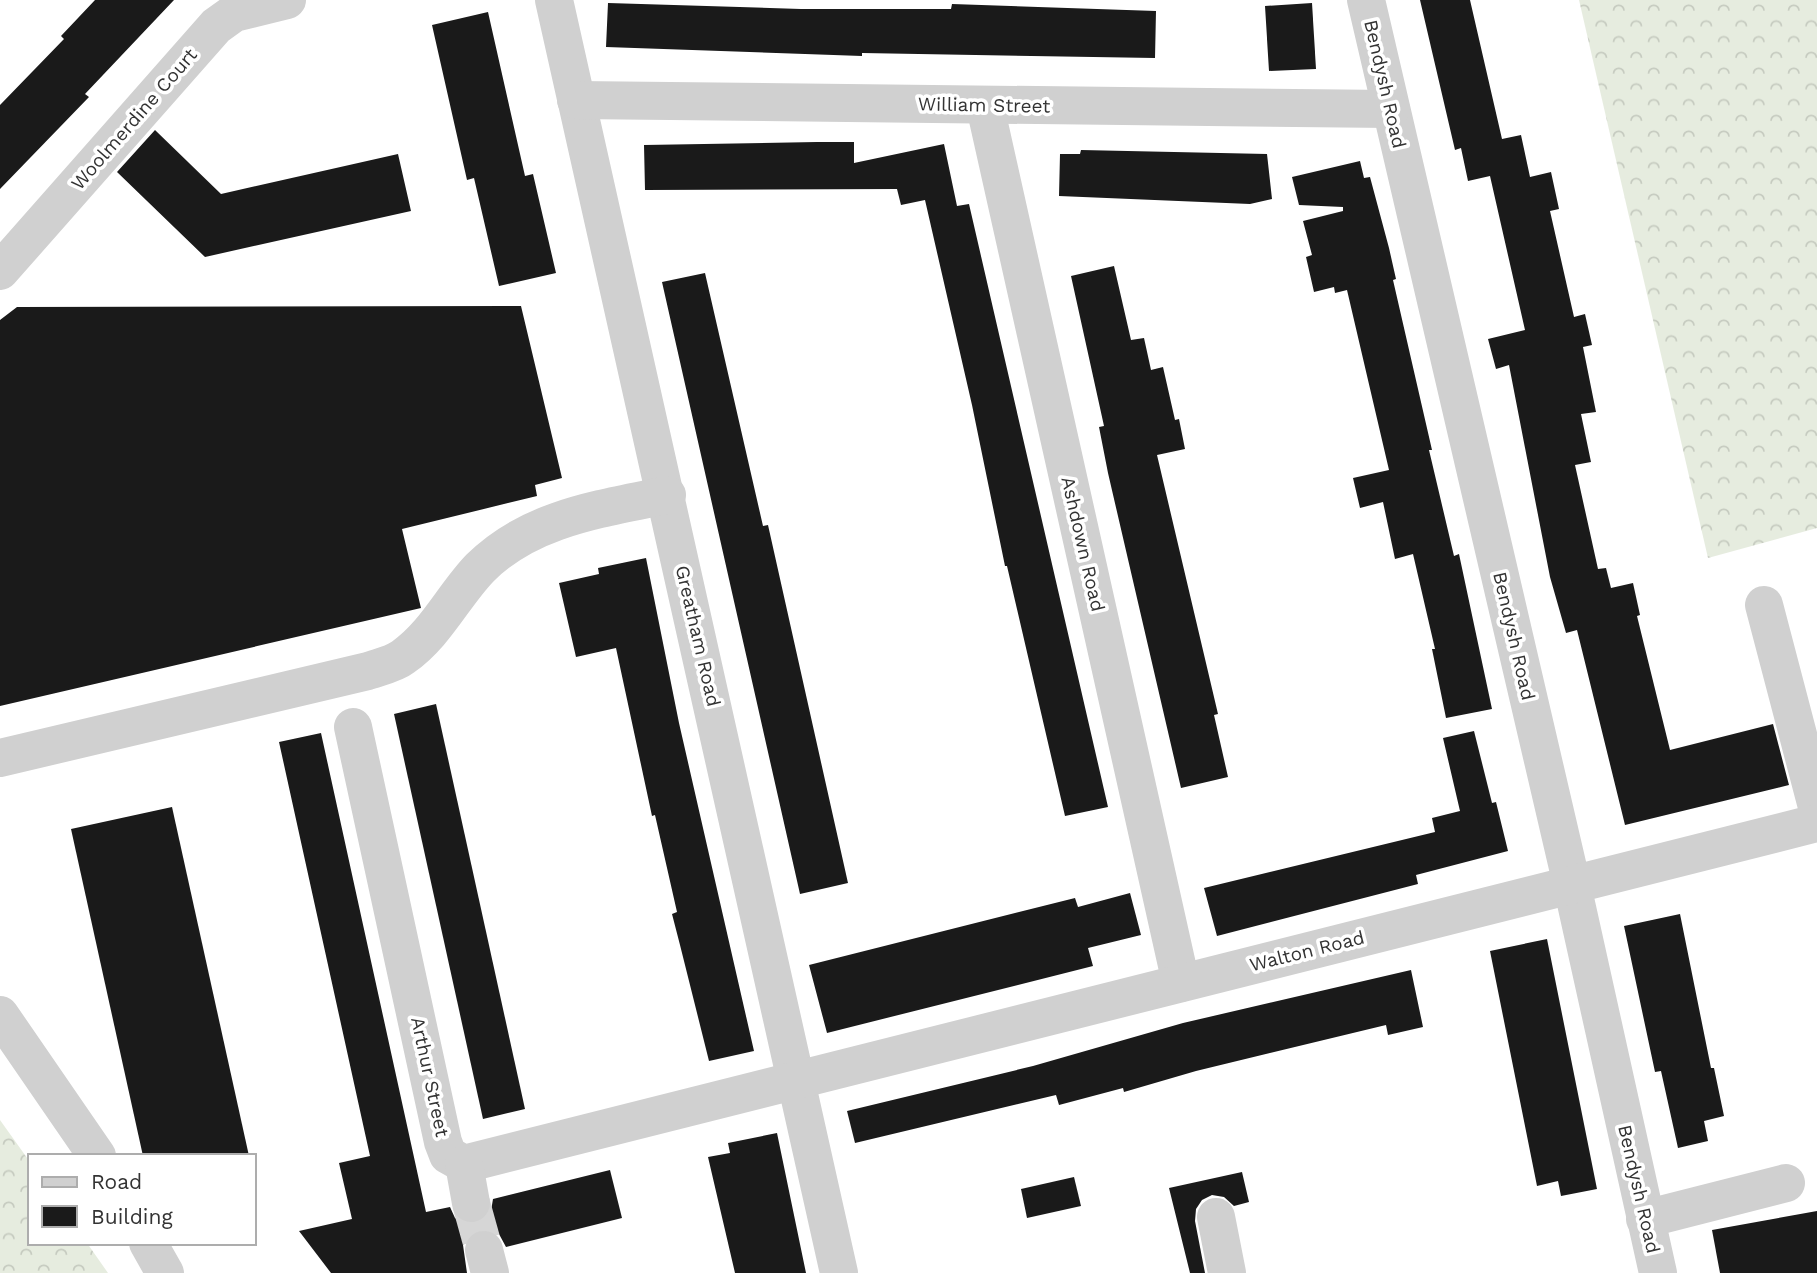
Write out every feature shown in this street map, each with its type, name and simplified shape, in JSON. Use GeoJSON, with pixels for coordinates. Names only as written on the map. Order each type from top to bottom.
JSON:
{"type":"FeatureCollection","features":[{"type":"Feature","properties":{"kind":"street","name":"Woolmerdine Court"},"geometry":{"type":"LineString","coordinates":[[0,271],[216,26],[234,13],[287,0]]}},
{"type":"Feature","properties":{"kind":"street","name":"Greatham Road"},"geometry":{"type":"LineString","coordinates":[[554,0],[667,495],[839,1273]]}},
{"type":"Feature","properties":{"kind":"street","name":"Bendysh Road"},"geometry":{"type":"LineString","coordinates":[[1366,0],[1572,885],[1658,1273]]}},
{"type":"Feature","properties":{"kind":"street","name":"William Street"},"geometry":{"type":"LineString","coordinates":[[576,100],[1391,109]]}},
{"type":"Feature","properties":{"kind":"street","name":"Ashdown Road"},"geometry":{"type":"LineString","coordinates":[[985,106],[1181,983]]}},
{"type":"Feature","properties":{"kind":"street"},"geometry":{"type":"LineString","coordinates":[[0,758],[368,671],[401,659],[424,640],[481,568],[522,535],[560,519],[667,495]]}},
{"type":"Feature","properties":{"kind":"street"},"geometry":{"type":"LineString","coordinates":[[1764,605],[1817,807]]}},
{"type":"Feature","properties":{"kind":"street","name":"Arthur Street"},"geometry":{"type":"LineString","coordinates":[[353,727],[443,1142],[448,1155],[464,1164]]}},
{"type":"Feature","properties":{"kind":"street","name":"Walton Road"},"geometry":{"type":"LineString","coordinates":[[797,1079],[1817,823]]}},
{"type":"Feature","properties":{"kind":"street"},"geometry":{"type":"LineString","coordinates":[[0,1015],[96,1154]]}},
{"type":"Feature","properties":{"kind":"street"},"geometry":{"type":"LineString","coordinates":[[471,1203],[464,1164],[797,1079]]}},
{"type":"Feature","properties":{"kind":"street"},"geometry":{"type":"LineString","coordinates":[[1646,1219],[1786,1183]]}},
{"type":"Feature","properties":{"kind":"street"},"geometry":{"type":"LineString","coordinates":[[1216,1217],[1227,1273]]}},
{"type":"Feature","properties":{"kind":"street"},"geometry":{"type":"LineString","coordinates":[[149,1245],[165,1273]]}},
{"type":"Feature","properties":{"kind":"green space"},"geometry":{"type":"Polygon","coordinates":[[[1579,0],[1817,0],[1817,528],[1708,558],[1579,0]]]}},
{"type":"Feature","properties":{"kind":"green space"},"geometry":{"type":"Polygon","coordinates":[[[0,1120],[28,1159],[28,1245],[88,1245],[108,1273],[0,1273],[0,1120]]]}},
{"type":"Feature","properties":{"kind":"building"},"geometry":{"type":"Polygon","coordinates":[[[95,0],[174,0],[85,94],[89,97],[0,189],[0,105],[64,39],[61,36],[95,0]]]}},
{"type":"Feature","properties":{"kind":"building"},"geometry":{"type":"Polygon","coordinates":[[[1420,0],[1470,0],[1502,139],[1521,135],[1530,177],[1551,172],[1559,209],[1550,211],[1574,317],[1585,314],[1592,345],[1583,347],[1596,412],[1581,414],[1591,462],[1575,465],[1598,569],[1606,568],[1611,588],[1633,583],[1640,615],[1637,616],[1670,750],[1773,724],[1789,785],[1625,825],[1577,630],[1566,633],[1550,577],[1509,365],[1496,369],[1488,339],[1525,330],[1490,176],[1468,181],[1461,148],[1455,150],[1420,0]]]}},
{"type":"Feature","properties":{"kind":"building"},"geometry":{"type":"Polygon","coordinates":[[[608,3],[801,9],[951,9],[952,4],[1156,11],[1155,58],[862,53],[862,56],[606,47],[608,3]]]}},
{"type":"Feature","properties":{"kind":"building"},"geometry":{"type":"Polygon","coordinates":[[[1312,3],[1316,69],[1269,71],[1265,6],[1312,3]]]}},
{"type":"Feature","properties":{"kind":"building"},"geometry":{"type":"Polygon","coordinates":[[[488,12],[525,176],[533,174],[556,273],[499,286],[474,178],[467,180],[432,25],[488,12]]]}},
{"type":"Feature","properties":{"kind":"building"},"geometry":{"type":"Polygon","coordinates":[[[155,130],[221,194],[398,154],[411,211],[205,257],[117,172],[155,130]]]}},
{"type":"Feature","properties":{"kind":"building"},"geometry":{"type":"Polygon","coordinates":[[[854,142],[854,163],[944,144],[957,206],[969,204],[1108,807],[1065,816],[1005,566],[972,405],[925,200],[901,205],[897,189],[645,190],[644,145],[854,142]]]}},
{"type":"Feature","properties":{"kind":"building"},"geometry":{"type":"Polygon","coordinates":[[[1081,150],[1267,154],[1272,199],[1250,204],[1059,196],[1060,154],[1080,154],[1081,150]]]}},
{"type":"Feature","properties":{"kind":"building"},"geometry":{"type":"Polygon","coordinates":[[[1360,161],[1364,178],[1370,177],[1389,248],[1396,279],[1393,280],[1432,450],[1429,450],[1454,556],[1459,554],[1492,709],[1446,718],[1432,649],[1435,649],[1413,554],[1395,559],[1383,502],[1360,508],[1353,478],[1389,470],[1347,290],[1335,293],[1334,287],[1314,292],[1306,257],[1312,255],[1303,221],[1343,211],[1343,207],[1299,205],[1292,177],[1360,161]]]}},
{"type":"Feature","properties":{"kind":"building"},"geometry":{"type":"Polygon","coordinates":[[[1114,266],[1131,340],[1144,338],[1151,370],[1163,367],[1175,420],[1179,419],[1185,449],[1157,455],[1218,714],[1214,715],[1228,777],[1181,788],[1108,473],[1099,427],[1104,426],[1071,276],[1114,266]]]}},
{"type":"Feature","properties":{"kind":"building"},"geometry":{"type":"Polygon","coordinates":[[[705,273],[763,526],[768,525],[848,883],[800,894],[662,282],[705,273]]]}},
{"type":"Feature","properties":{"kind":"building"},"geometry":{"type":"Polygon","coordinates":[[[521,306],[562,478],[535,485],[537,496],[402,529],[421,608],[0,706],[0,320],[17,307],[521,306]]]}},
{"type":"Feature","properties":{"kind":"building"},"geometry":{"type":"Polygon","coordinates":[[[646,558],[679,723],[754,1051],[709,1061],[672,914],[677,912],[655,815],[652,816],[616,648],[576,657],[559,583],[599,574],[598,568],[646,558]]]}},
{"type":"Feature","properties":{"kind":"building"},"geometry":{"type":"Polygon","coordinates":[[[436,704],[525,1109],[483,1119],[394,714],[436,704]]]}},
{"type":"Feature","properties":{"kind":"building"},"geometry":{"type":"Polygon","coordinates":[[[1474,731],[1492,803],[1496,802],[1508,851],[1416,875],[1418,884],[1217,936],[1204,888],[1435,832],[1432,818],[1460,811],[1443,738],[1474,731]]]}},
{"type":"Feature","properties":{"kind":"building"},"geometry":{"type":"Polygon","coordinates":[[[321,733],[426,1212],[450,1207],[455,1218],[463,1223],[476,1224],[485,1220],[491,1211],[493,1199],[610,1170],[622,1218],[506,1247],[499,1234],[489,1229],[478,1229],[468,1235],[463,1245],[467,1273],[331,1273],[299,1231],[352,1219],[339,1163],[370,1156],[279,742],[321,733]]]}},
{"type":"Feature","properties":{"kind":"building"},"geometry":{"type":"Polygon","coordinates":[[[172,807],[249,1154],[143,1154],[71,829],[172,807]]]}},
{"type":"Feature","properties":{"kind":"building"},"geometry":{"type":"Polygon","coordinates":[[[1130,893],[1141,935],[1088,948],[1093,966],[827,1033],[809,965],[1075,898],[1078,907],[1130,893]]]}},
{"type":"Feature","properties":{"kind":"building"},"geometry":{"type":"Polygon","coordinates":[[[1680,914],[1711,1068],[1714,1068],[1724,1116],[1704,1121],[1708,1141],[1678,1148],[1661,1071],[1655,1072],[1624,926],[1680,914]]]}},
{"type":"Feature","properties":{"kind":"building"},"geometry":{"type":"Polygon","coordinates":[[[1547,939],[1597,1189],[1561,1196],[1558,1181],[1537,1186],[1490,951],[1547,939]]]}},
{"type":"Feature","properties":{"kind":"building"},"geometry":{"type":"Polygon","coordinates":[[[1411,970],[1423,1027],[1388,1035],[1386,1025],[1196,1071],[1124,1092],[1123,1088],[1059,1105],[1056,1095],[855,1143],[847,1111],[1033,1066],[1183,1023],[1411,970]]]}},
{"type":"Feature","properties":{"kind":"building"},"geometry":{"type":"Polygon","coordinates":[[[777,1133],[806,1273],[735,1273],[708,1157],[730,1153],[728,1143],[777,1133]]]}},
{"type":"Feature","properties":{"kind":"building"},"geometry":{"type":"Polygon","coordinates":[[[1242,1172],[1249,1202],[1234,1206],[1224,1197],[1212,1195],[1202,1200],[1196,1209],[1195,1221],[1205,1273],[1190,1273],[1169,1188],[1242,1172]]]}},
{"type":"Feature","properties":{"kind":"building"},"geometry":{"type":"Polygon","coordinates":[[[1074,1177],[1081,1206],[1027,1218],[1021,1189],[1074,1177]]]}},
{"type":"Feature","properties":{"kind":"building"},"geometry":{"type":"Polygon","coordinates":[[[1817,1211],[1817,1273],[1720,1273],[1712,1230],[1817,1211]]]}},
{"type":"Feature","properties":{"kind":"tunnel"},"geometry":{"type":"LineString","coordinates":[[471,1203],[484,1250]]}}]}
